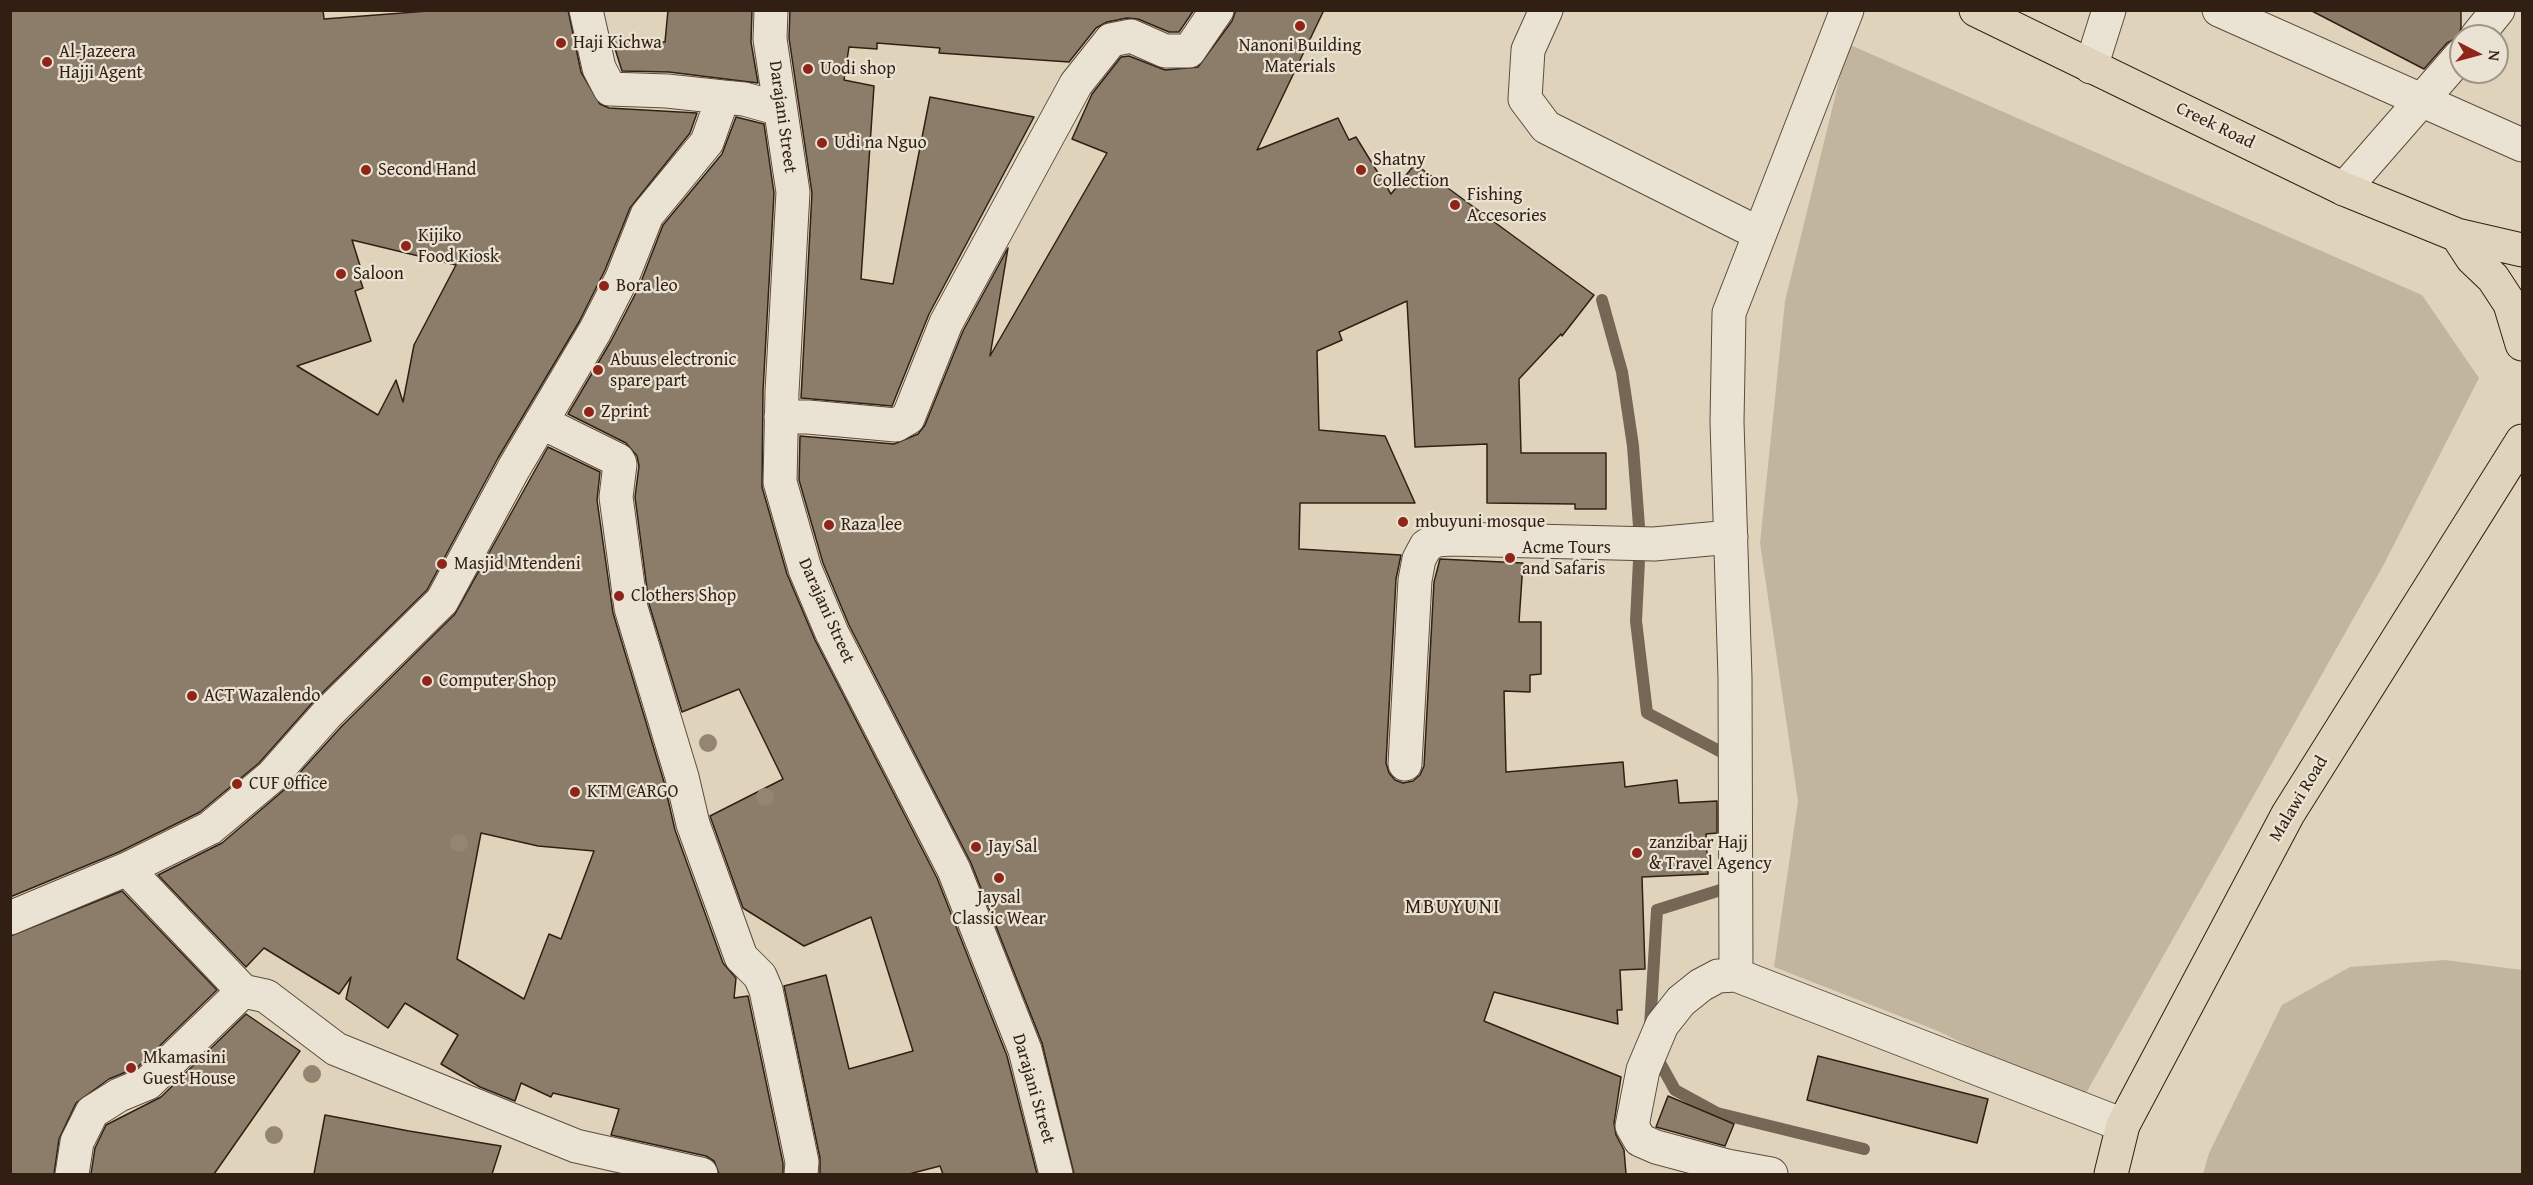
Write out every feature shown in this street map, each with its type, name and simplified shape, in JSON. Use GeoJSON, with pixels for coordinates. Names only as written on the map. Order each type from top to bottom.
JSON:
{"type":"FeatureCollection","features":[{"type":"Feature","properties":{"kind":"main road","name":"Creek Road"},"geometry":{"type":"LineString","coordinates":[[1976,10],[2344,189],[2457,235],[2523,250]]}},
{"type":"Feature","properties":{"kind":"main road"},"geometry":{"type":"LineString","coordinates":[[2457,235],[2472,258],[2493,278],[2510,304],[2523,344]]}},
{"type":"Feature","properties":{"kind":"main road","name":"Malawi Road"},"geometry":{"type":"LineString","coordinates":[[2111,1174],[2123,1125],[2288,814],[2523,441]]}},
{"type":"Feature","properties":{"kind":"street"},"geometry":{"type":"LineString","coordinates":[[586,10],[600,68],[610,89],[667,91],[744,99],[780,109]]}},
{"type":"Feature","properties":{"kind":"street","name":"Darajani Street"},"geometry":{"type":"LineString","coordinates":[[771,10],[770,39],[793,192],[781,417],[780,482],[805,569],[832,633],[954,870],[1025,1050],[1056,1174]]}},
{"type":"Feature","properties":{"kind":"street"},"geometry":{"type":"LineString","coordinates":[[781,417],[808,417],[896,425],[908,418],[946,323],[1076,84],[1111,40],[1131,36],[1165,51],[1189,51],[1217,10]]}},
{"type":"Feature","properties":{"kind":"street"},"geometry":{"type":"LineString","coordinates":[[1546,10],[1528,50],[1525,99],[1546,127],[1758,233]]}},
{"type":"Feature","properties":{"kind":"street"},"geometry":{"type":"LineString","coordinates":[[1736,975],[1735,678],[1727,422],[1729,313],[1758,233],[1847,10]]}},
{"type":"Feature","properties":{"kind":"street"},"geometry":{"type":"LineString","coordinates":[[2091,67],[2109,10]]}},
{"type":"Feature","properties":{"kind":"street"},"geometry":{"type":"LineString","coordinates":[[2220,10],[2523,145]]}},
{"type":"Feature","properties":{"kind":"street"},"geometry":{"type":"LineString","coordinates":[[2487,24],[2498,10]]}},
{"type":"Feature","properties":{"kind":"street"},"geometry":{"type":"LineString","coordinates":[[2344,189],[2449,69]]}},
{"type":"Feature","properties":{"kind":"street"},"geometry":{"type":"LineString","coordinates":[[10,918],[127,868],[210,828],[272,776],[327,714],[442,601],[622,278],[646,215],[707,142],[723,97]]}},
{"type":"Feature","properties":{"kind":"street"},"geometry":{"type":"LineString","coordinates":[[541,422],[618,460],[620,464],[616,497],[631,608],[682,777],[693,825],[741,957],[760,976],[766,990],[802,1162],[801,1174]]}},
{"type":"Feature","properties":{"kind":"street"},"geometry":{"type":"LineString","coordinates":[[1405,764],[1415,580],[1419,559],[1426,546],[1436,540],[1452,539],[1638,544],[1731,537]]}},
{"type":"Feature","properties":{"kind":"street"},"geometry":{"type":"LineString","coordinates":[[127,868],[243,992],[266,996],[336,1049],[566,1142],[701,1174]]}},
{"type":"Feature","properties":{"kind":"street"},"geometry":{"type":"LineString","coordinates":[[1771,1174],[1727,1166],[1685,1165],[1640,1140],[1634,1134],[1632,1126],[1634,1108],[1643,1070],[1662,1025],[1682,1001],[1701,985],[1718,976],[1736,975],[2123,1125]]}},
{"type":"Feature","properties":{"kind":"street"},"geometry":{"type":"LineString","coordinates":[[72,1174],[77,1142],[92,1112],[119,1095],[148,1083],[243,992]]}},
{"type":"Feature","properties":{"kind":"shaded area"},"geometry":{"type":"Polygon","coordinates":[[[1848,44],[2422,295],[2479,378],[2383,566],[2081,1102],[1938,1031],[1774,967],[1798,801],[1760,543],[1785,301],[1848,44]]]}},
{"type":"Feature","properties":{"kind":"shaded area"},"geometry":{"type":"Polygon","coordinates":[[[2445,960],[2522,970],[2522,1174],[2203,1174],[2209,1153],[2282,1005],[2350,967],[2445,960]]]}},
{"type":"Feature","properties":{"kind":"building"},"geometry":{"type":"Polygon","coordinates":[[[10,10],[323,10],[324,19],[441,10],[568,10],[581,72],[600,104],[609,108],[697,113],[690,133],[630,208],[605,270],[579,322],[498,458],[427,590],[314,701],[259,763],[200,812],[119,852],[10,897],[10,10]],[[352,240],[362,272],[358,273],[363,288],[355,291],[371,341],[297,366],[378,415],[396,380],[403,402],[414,345],[456,265],[352,240]]]}},
{"type":"Feature","properties":{"kind":"building"},"geometry":{"type":"Polygon","coordinates":[[[668,10],[752,10],[751,42],[758,83],[669,72],[622,71],[612,39],[665,42],[668,10]]]}},
{"type":"Feature","properties":{"kind":"building"},"geometry":{"type":"Polygon","coordinates":[[[790,10],[1194,10],[1179,32],[1169,32],[1138,19],[1127,18],[1107,22],[1096,28],[1069,62],[939,53],[940,48],[877,43],[877,49],[849,47],[844,80],[874,86],[861,279],[893,284],[930,97],[1034,117],[929,314],[892,406],[801,398],[812,193],[789,38],[790,10]]]}},
{"type":"Feature","properties":{"kind":"building"},"geometry":{"type":"Polygon","coordinates":[[[1236,10],[1324,10],[1257,150],[1338,118],[1349,140],[1356,137],[1391,194],[1415,164],[1594,295],[1562,336],[1561,334],[1519,379],[1521,453],[1606,453],[1606,509],[1575,509],[1575,504],[1487,503],[1487,444],[1415,447],[1407,301],[1339,332],[1342,340],[1317,351],[1319,430],[1385,436],[1415,503],[1300,503],[1299,549],[1401,555],[1396,579],[1386,763],[1389,773],[1395,780],[1403,783],[1413,781],[1420,775],[1424,766],[1434,582],[1440,559],[1523,563],[1519,622],[1541,622],[1541,674],[1530,675],[1530,692],[1504,691],[1506,772],[1623,762],[1625,787],[1677,780],[1679,803],[1717,801],[1717,833],[1706,834],[1708,874],[1642,877],[1645,969],[1620,970],[1622,1010],[1617,1010],[1618,1024],[1494,992],[1484,1021],[1621,1077],[1614,1123],[1616,1135],[1624,1150],[1626,1174],[1074,1174],[1042,1043],[971,863],[849,625],[823,563],[799,480],[800,436],[894,444],[918,434],[925,425],[963,331],[1008,248],[990,356],[1107,153],[1072,139],[1092,94],[1121,57],[1129,56],[1165,70],[1198,67],[1232,21],[1236,10]]]}},
{"type":"Feature","properties":{"kind":"building"},"geometry":{"type":"Polygon","coordinates":[[[2310,10],[2461,10],[2461,24],[2449,24],[2449,42],[2424,69],[2310,10]]]}},
{"type":"Feature","properties":{"kind":"building"},"geometry":{"type":"Polygon","coordinates":[[[736,117],[764,124],[774,193],[763,391],[762,487],[787,574],[815,640],[937,878],[1007,1056],[1037,1174],[943,1174],[940,1166],[909,1174],[820,1174],[820,1158],[784,986],[826,975],[849,1069],[913,1051],[871,917],[804,946],[743,908],[710,816],[783,779],[739,689],[682,712],[649,604],[635,497],[639,466],[637,456],[626,443],[568,414],[611,341],[639,287],[663,225],[722,154],[736,117]]]}},
{"type":"Feature","properties":{"kind":"building"},"geometry":{"type":"Polygon","coordinates":[[[548,447],[600,472],[597,500],[613,613],[664,782],[675,830],[723,963],[736,978],[734,998],[748,996],[783,1163],[783,1174],[719,1174],[714,1161],[706,1156],[611,1135],[619,1109],[553,1093],[551,1097],[521,1083],[515,1101],[480,1087],[441,1064],[458,1035],[405,1003],[388,1028],[346,999],[351,977],[339,994],[264,948],[246,967],[158,875],[222,843],[284,790],[341,727],[455,614],[548,447]],[[481,833],[457,959],[524,999],[549,934],[561,939],[594,851],[538,846],[481,833]]]}},
{"type":"Feature","properties":{"kind":"building"},"geometry":{"type":"Polygon","coordinates":[[[122,891],[217,990],[138,1067],[109,1079],[76,1103],[59,1139],[54,1174],[10,1174],[10,936],[122,891]]]}},
{"type":"Feature","properties":{"kind":"building"},"geometry":{"type":"Polygon","coordinates":[[[246,1014],[300,1051],[214,1174],[91,1174],[95,1148],[106,1125],[161,1097],[246,1014]]]}},
{"type":"Feature","properties":{"kind":"building"},"geometry":{"type":"Polygon","coordinates":[[[1818,1056],[1988,1099],[1977,1143],[1807,1100],[1818,1056]]]}},
{"type":"Feature","properties":{"kind":"building"},"geometry":{"type":"Polygon","coordinates":[[[1668,1096],[1734,1124],[1725,1146],[1656,1127],[1668,1096]]]}},
{"type":"Feature","properties":{"kind":"building"},"geometry":{"type":"Polygon","coordinates":[[[325,1115],[501,1146],[492,1174],[314,1174],[325,1115]]]}},
{"type":"Feature","properties":{"kind":"waterway"},"geometry":{"type":"LineString","coordinates":[[1602,300],[1622,372],[1633,446],[1640,540],[1636,621],[1647,713],[1729,756],[1729,760]]}},
{"type":"Feature","properties":{"kind":"waterway"},"geometry":{"type":"LineString","coordinates":[[1650,1027],[1657,910],[1730,887],[1730,882]]}},
{"type":"Feature","properties":{"kind":"waterway"},"geometry":{"type":"LineString","coordinates":[[1655,1054],[1675,1090],[1717,1113],[1864,1149]]}},
{"type":"Feature","properties":{"kind":"place","name":"Nanoni Building Materials"},"geometry":{"type":"Point","coordinates":[1300,26]}},
{"type":"Feature","properties":{"kind":"place","name":"Haji Kichwa"},"geometry":{"type":"Point","coordinates":[561,43]}},
{"type":"Feature","properties":{"kind":"place","name":"Al-Jazeera Hajji Agent"},"geometry":{"type":"Point","coordinates":[47,62]}},
{"type":"Feature","properties":{"kind":"place","name":"Uodi shop"},"geometry":{"type":"Point","coordinates":[808,69]}},
{"type":"Feature","properties":{"kind":"place","name":"Udi na Nguo"},"geometry":{"type":"Point","coordinates":[822,143]}},
{"type":"Feature","properties":{"kind":"place","name":"Second Hand"},"geometry":{"type":"Point","coordinates":[366,170]}},
{"type":"Feature","properties":{"kind":"place","name":"Shatny Collection"},"geometry":{"type":"Point","coordinates":[1361,170]}},
{"type":"Feature","properties":{"kind":"place","name":"Fishing Accesories"},"geometry":{"type":"Point","coordinates":[1455,205]}},
{"type":"Feature","properties":{"kind":"place","name":"Kijiko Food Kiosk"},"geometry":{"type":"Point","coordinates":[406,246]}},
{"type":"Feature","properties":{"kind":"place","name":"Saloon"},"geometry":{"type":"Point","coordinates":[341,274]}},
{"type":"Feature","properties":{"kind":"place","name":"Bora leo"},"geometry":{"type":"Point","coordinates":[604,286]}},
{"type":"Feature","properties":{"kind":"place","name":"Abuus electronic spare part"},"geometry":{"type":"Point","coordinates":[598,370]}},
{"type":"Feature","properties":{"kind":"place","name":"Zprint"},"geometry":{"type":"Point","coordinates":[589,412]}},
{"type":"Feature","properties":{"kind":"place","name":"mbuyuni mosque"},"geometry":{"type":"Point","coordinates":[1403,522]}},
{"type":"Feature","properties":{"kind":"place","name":"Raza lee"},"geometry":{"type":"Point","coordinates":[829,525]}},
{"type":"Feature","properties":{"kind":"place","name":"Acme Tours and Safaris"},"geometry":{"type":"Point","coordinates":[1510,558]}},
{"type":"Feature","properties":{"kind":"place","name":"Masjid Mtendeni"},"geometry":{"type":"Point","coordinates":[442,564]}},
{"type":"Feature","properties":{"kind":"place","name":"Clothers Shop"},"geometry":{"type":"Point","coordinates":[619,596]}},
{"type":"Feature","properties":{"kind":"place","name":"Computer Shop"},"geometry":{"type":"Point","coordinates":[427,681]}},
{"type":"Feature","properties":{"kind":"place","name":"ACT Wazalendo"},"geometry":{"type":"Point","coordinates":[192,696]}},
{"type":"Feature","properties":{"kind":"place","name":"CUF Office"},"geometry":{"type":"Point","coordinates":[237,784]}},
{"type":"Feature","properties":{"kind":"place","name":"KTM CARGO"},"geometry":{"type":"Point","coordinates":[575,792]}},
{"type":"Feature","properties":{"kind":"place","name":"Jay Sal"},"geometry":{"type":"Point","coordinates":[976,847]}},
{"type":"Feature","properties":{"kind":"place","name":"zanzibar Hajj & Travel Agency"},"geometry":{"type":"Point","coordinates":[1637,853]}},
{"type":"Feature","properties":{"kind":"place","name":"Jaysal Classic Wear"},"geometry":{"type":"Point","coordinates":[999,878]}},
{"type":"Feature","properties":{"kind":"place","name":"Mkamasini Guest House"},"geometry":{"type":"Point","coordinates":[131,1068]}},
{"type":"Feature","properties":{"kind":"district","name":"MBUYUNI"},"geometry":{"type":"Point","coordinates":[1453,908]}}]}
